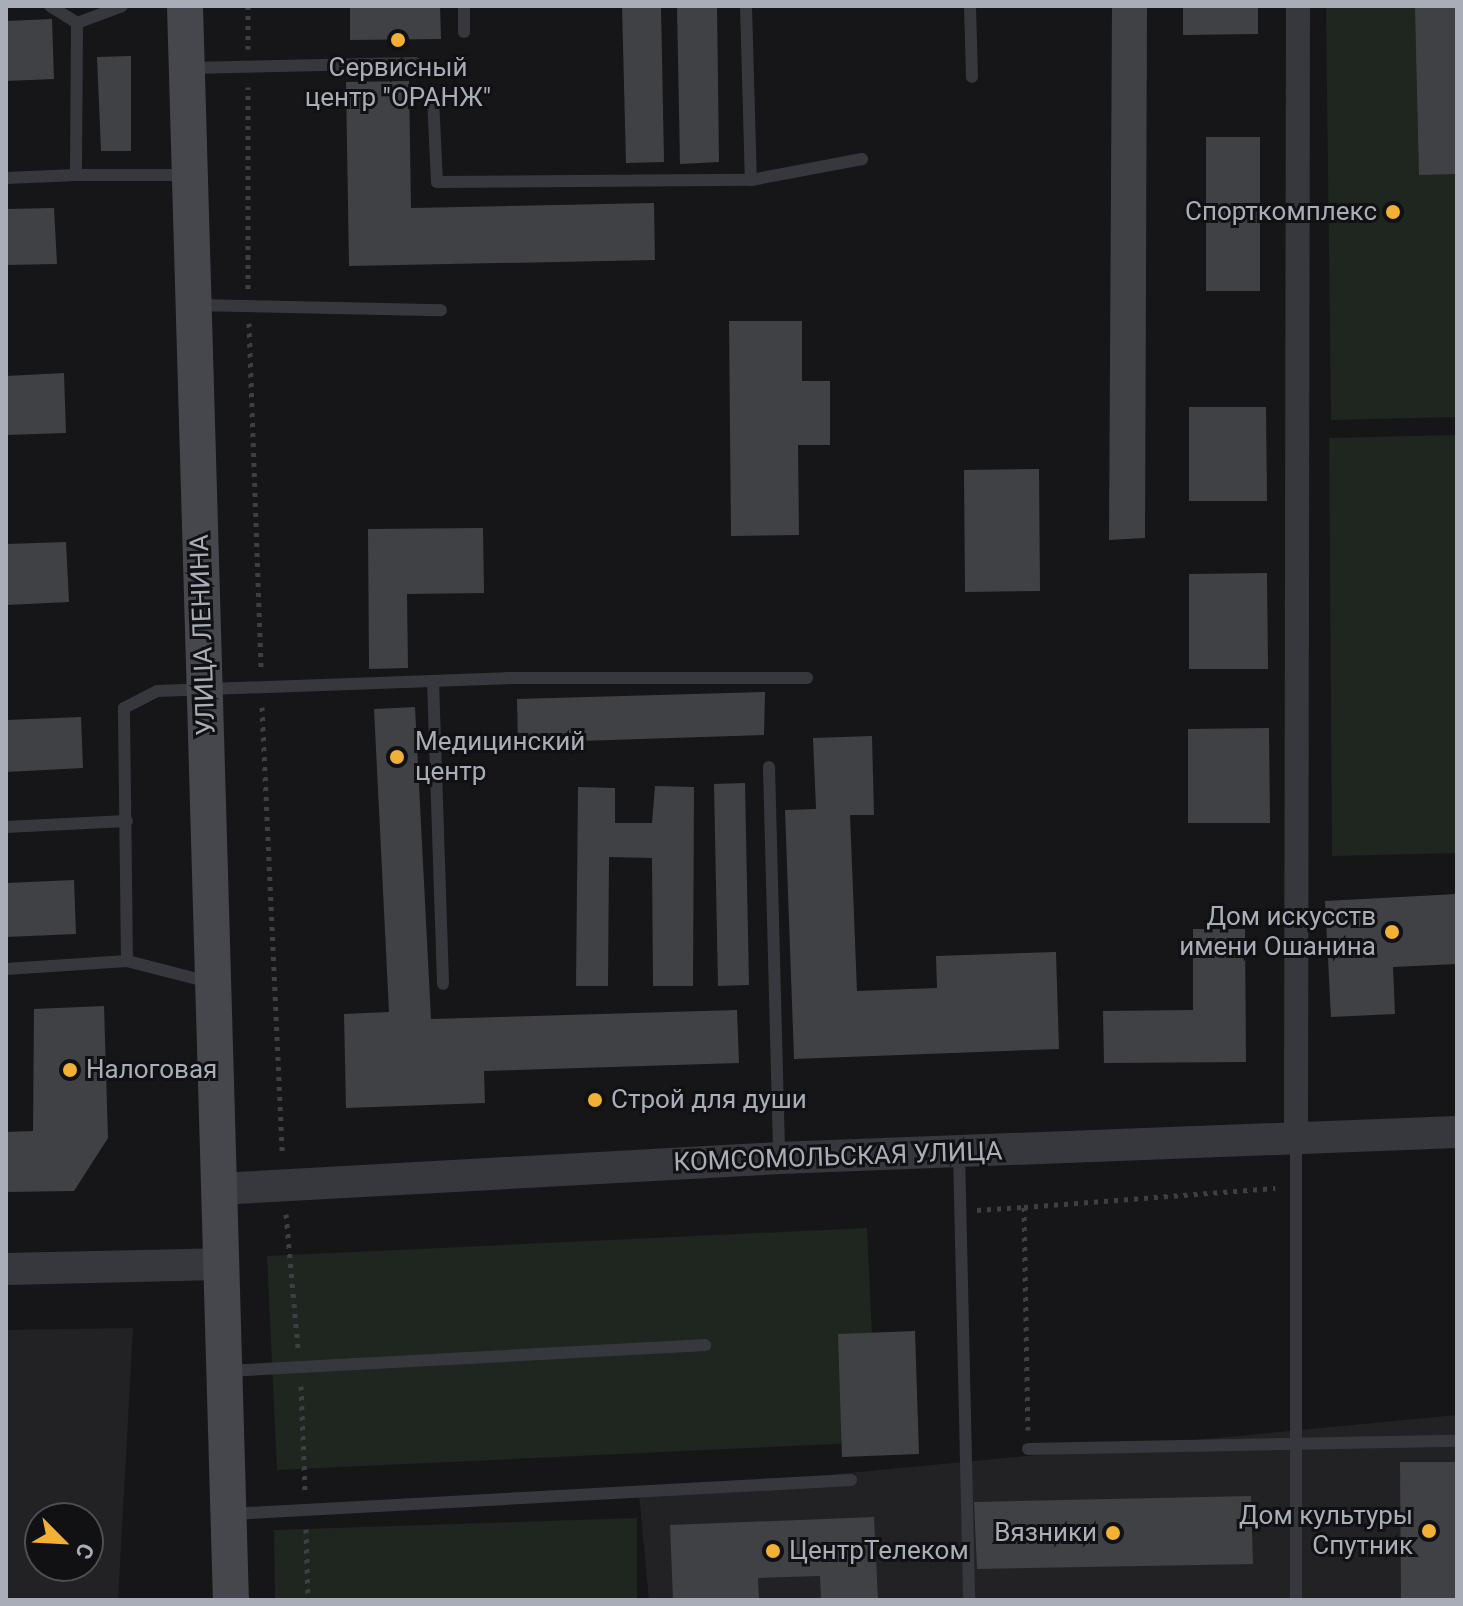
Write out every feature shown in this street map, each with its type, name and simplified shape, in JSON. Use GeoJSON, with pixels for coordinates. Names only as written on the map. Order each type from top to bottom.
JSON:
{"type":"FeatureCollection","features":[{"type":"Feature","properties":{"kind":"main road","name":"УЛИЦА ЛЕНИНА"},"geometry":{"type":"LineString","coordinates":[[185,6],[231,1600]]}},
{"type":"Feature","properties":{"kind":"street"},"geometry":{"type":"LineString","coordinates":[[1296,1138],[1298,6]]}},
{"type":"Feature","properties":{"kind":"street","name":"КОМСОМОЛЬСКАЯ УЛИЦА"},"geometry":{"type":"LineString","coordinates":[[218,1189],[779,1158],[1457,1132]]}},
{"type":"Feature","properties":{"kind":"street"},"geometry":{"type":"LineString","coordinates":[[6,1269],[221,1264]]}},
{"type":"Feature","properties":{"kind":"lane"},"geometry":{"type":"LineString","coordinates":[[50,6],[77,23]]}},
{"type":"Feature","properties":{"kind":"lane"},"geometry":{"type":"LineString","coordinates":[[77,23],[122,6]]}},
{"type":"Feature","properties":{"kind":"lane"},"geometry":{"type":"LineString","coordinates":[[464,6],[464,32]]}},
{"type":"Feature","properties":{"kind":"lane"},"geometry":{"type":"LineString","coordinates":[[746,6],[751,180]]}},
{"type":"Feature","properties":{"kind":"lane"},"geometry":{"type":"LineString","coordinates":[[970,6],[972,77]]}},
{"type":"Feature","properties":{"kind":"lane"},"geometry":{"type":"LineString","coordinates":[[76,175],[77,23]]}},
{"type":"Feature","properties":{"kind":"lane"},"geometry":{"type":"LineString","coordinates":[[186,68],[415,63]]}},
{"type":"Feature","properties":{"kind":"lane"},"geometry":{"type":"LineString","coordinates":[[433,98],[437,182],[751,180],[862,159]]}},
{"type":"Feature","properties":{"kind":"lane"},"geometry":{"type":"LineString","coordinates":[[6,178],[189,175]]}},
{"type":"Feature","properties":{"kind":"lane"},"geometry":{"type":"LineString","coordinates":[[194,305],[441,310]]}},
{"type":"Feature","properties":{"kind":"lane"},"geometry":{"type":"LineString","coordinates":[[127,961],[124,708],[157,691],[433,681],[807,678]]}},
{"type":"Feature","properties":{"kind":"lane"},"geometry":{"type":"LineString","coordinates":[[433,681],[443,984]]}},
{"type":"Feature","properties":{"kind":"lane"},"geometry":{"type":"LineString","coordinates":[[769,767],[779,1158]]}},
{"type":"Feature","properties":{"kind":"lane"},"geometry":{"type":"LineString","coordinates":[[6,827],[127,821]]}},
{"type":"Feature","properties":{"kind":"lane"},"geometry":{"type":"LineString","coordinates":[[6,969],[127,961],[212,983]]}},
{"type":"Feature","properties":{"kind":"lane"},"geometry":{"type":"LineString","coordinates":[[1296,1138],[1296,1600]]}},
{"type":"Feature","properties":{"kind":"lane"},"geometry":{"type":"LineString","coordinates":[[959,1152],[969,1600]]}},
{"type":"Feature","properties":{"kind":"lane"},"geometry":{"type":"LineString","coordinates":[[223,1371],[705,1345]]}},
{"type":"Feature","properties":{"kind":"lane"},"geometry":{"type":"LineString","coordinates":[[1028,1449],[1457,1441]]}},
{"type":"Feature","properties":{"kind":"lane"},"geometry":{"type":"LineString","coordinates":[[227,1514],[851,1480]]}},
{"type":"Feature","properties":{"kind":"path"},"geometry":{"type":"LineString","coordinates":[[248,6],[248,306],[261,687],[284,1185],[300,1367],[308,1600]]}},
{"type":"Feature","properties":{"kind":"path"},"geometry":{"type":"LineString","coordinates":[[960,1211],[1296,1186]]}},
{"type":"Feature","properties":{"kind":"path"},"geometry":{"type":"LineString","coordinates":[[1024,1207],[1028,1449]]}},
{"type":"Feature","properties":{"kind":"shaded area","name":"Спорткомплекс"},"geometry":{"type":"Polygon","coordinates":[[[1326,6],[1457,6],[1457,417],[1331,420],[1326,6]]]}},
{"type":"Feature","properties":{"kind":"shaded area"},"geometry":{"type":"Polygon","coordinates":[[[1457,435],[1457,853],[1332,856],[1329,438],[1457,435]]]}},
{"type":"Feature","properties":{"kind":"shaded area"},"geometry":{"type":"Polygon","coordinates":[[[867,1228],[877,1442],[277,1470],[267,1256],[867,1228]]]}},
{"type":"Feature","properties":{"kind":"shaded area"},"geometry":{"type":"Polygon","coordinates":[[[133,1328],[118,1600],[6,1600],[6,1330],[133,1328]]]}},
{"type":"Feature","properties":{"kind":"shaded area"},"geometry":{"type":"Polygon","coordinates":[[[1457,1415],[1457,1600],[649,1600],[639,1493],[1457,1415]]]}},
{"type":"Feature","properties":{"kind":"shaded area"},"geometry":{"type":"Polygon","coordinates":[[[637,1518],[637,1600],[275,1600],[274,1530],[637,1518]]]}},
{"type":"Feature","properties":{"kind":"building"},"geometry":{"type":"Polygon","coordinates":[[[350,6],[440,6],[441,39],[350,40],[350,6]]]}},
{"type":"Feature","properties":{"kind":"building"},"geometry":{"type":"Polygon","coordinates":[[[622,6],[661,6],[664,162],[626,163],[622,6]]]}},
{"type":"Feature","properties":{"kind":"building"},"geometry":{"type":"Polygon","coordinates":[[[677,6],[717,6],[719,162],[680,164],[677,6]]]}},
{"type":"Feature","properties":{"kind":"building"},"geometry":{"type":"Polygon","coordinates":[[[1112,6],[1147,6],[1145,538],[1109,540],[1112,6]]]}},
{"type":"Feature","properties":{"kind":"building"},"geometry":{"type":"Polygon","coordinates":[[[1183,6],[1258,6],[1258,34],[1183,35],[1183,6]]]}},
{"type":"Feature","properties":{"kind":"building"},"geometry":{"type":"Polygon","coordinates":[[[1415,6],[1457,6],[1457,174],[1419,175],[1415,6]]]}},
{"type":"Feature","properties":{"kind":"building"},"geometry":{"type":"Polygon","coordinates":[[[52,19],[54,79],[6,81],[6,21],[52,19]]]}},
{"type":"Feature","properties":{"kind":"building"},"geometry":{"type":"Polygon","coordinates":[[[131,56],[131,151],[101,151],[97,57],[131,56]]]}},
{"type":"Feature","properties":{"kind":"building"},"geometry":{"type":"Polygon","coordinates":[[[409,81],[411,208],[654,203],[655,260],[349,266],[346,82],[409,81]]]}},
{"type":"Feature","properties":{"kind":"building"},"geometry":{"type":"Polygon","coordinates":[[[1206,137],[1260,137],[1260,291],[1206,291],[1206,137]]]}},
{"type":"Feature","properties":{"kind":"building"},"geometry":{"type":"Polygon","coordinates":[[[54,208],[57,264],[6,265],[6,209],[54,208]]]}},
{"type":"Feature","properties":{"kind":"building"},"geometry":{"type":"Polygon","coordinates":[[[729,321],[802,321],[802,381],[830,381],[830,445],[798,445],[799,535],[731,536],[729,321]]]}},
{"type":"Feature","properties":{"kind":"building"},"geometry":{"type":"Polygon","coordinates":[[[64,373],[66,433],[6,435],[6,376],[64,373]]]}},
{"type":"Feature","properties":{"kind":"building"},"geometry":{"type":"Polygon","coordinates":[[[1189,407],[1266,407],[1267,501],[1189,501],[1189,407]]]}},
{"type":"Feature","properties":{"kind":"building"},"geometry":{"type":"Polygon","coordinates":[[[1039,469],[1040,591],[965,592],[964,470],[1039,469]]]}},
{"type":"Feature","properties":{"kind":"building"},"geometry":{"type":"Polygon","coordinates":[[[483,528],[484,593],[407,594],[408,668],[369,669],[368,529],[483,528]]]}},
{"type":"Feature","properties":{"kind":"building"},"geometry":{"type":"Polygon","coordinates":[[[66,542],[69,602],[6,605],[6,544],[66,542]]]}},
{"type":"Feature","properties":{"kind":"building"},"geometry":{"type":"Polygon","coordinates":[[[1267,573],[1268,669],[1189,669],[1189,574],[1267,573]]]}},
{"type":"Feature","properties":{"kind":"building"},"geometry":{"type":"Polygon","coordinates":[[[765,692],[764,735],[518,743],[517,699],[765,692]]]}},
{"type":"Feature","properties":{"kind":"building"},"geometry":{"type":"Polygon","coordinates":[[[415,707],[431,1019],[737,1010],[739,1063],[484,1071],[485,1103],[346,1108],[344,1014],[389,1012],[374,709],[415,707]]]}},
{"type":"Feature","properties":{"kind":"building"},"geometry":{"type":"Polygon","coordinates":[[[81,717],[83,768],[6,772],[6,720],[81,717]]]}},
{"type":"Feature","properties":{"kind":"building"},"geometry":{"type":"Polygon","coordinates":[[[1269,728],[1270,823],[1188,823],[1188,729],[1269,728]]]}},
{"type":"Feature","properties":{"kind":"building"},"geometry":{"type":"Polygon","coordinates":[[[872,736],[874,815],[850,815],[857,991],[937,988],[936,956],[1056,952],[1059,1049],[794,1059],[785,810],[816,809],[813,738],[872,736]]]}},
{"type":"Feature","properties":{"kind":"building"},"geometry":{"type":"Polygon","coordinates":[[[745,783],[749,985],[718,986],[714,784],[745,783]]]}},
{"type":"Feature","properties":{"kind":"building"},"geometry":{"type":"Polygon","coordinates":[[[655,786],[694,787],[693,986],[653,986],[652,858],[609,857],[608,986],[576,986],[578,787],[615,788],[615,823],[652,823],[655,786]]]}},
{"type":"Feature","properties":{"kind":"building"},"geometry":{"type":"Polygon","coordinates":[[[74,880],[76,934],[6,937],[6,883],[74,880]]]}},
{"type":"Feature","properties":{"kind":"building","name":"Дом искусств имени Ошанина"},"geometry":{"type":"Polygon","coordinates":[[[1457,894],[1457,964],[1393,967],[1395,1014],[1331,1017],[1325,901],[1457,894]]]}},
{"type":"Feature","properties":{"kind":"building"},"geometry":{"type":"Polygon","coordinates":[[[1193,929],[1245,929],[1246,1062],[1104,1063],[1103,1011],[1193,1010],[1193,929]]]}},
{"type":"Feature","properties":{"kind":"building","name":"Налоговая"},"geometry":{"type":"Polygon","coordinates":[[[104,1006],[108,1138],[74,1191],[6,1192],[6,1132],[33,1131],[34,1009],[104,1006]]]}},
{"type":"Feature","properties":{"kind":"building"},"geometry":{"type":"Polygon","coordinates":[[[915,1331],[919,1454],[842,1457],[838,1334],[915,1331]]]}},
{"type":"Feature","properties":{"kind":"building","name":"Дом культуры Спутник"},"geometry":{"type":"Polygon","coordinates":[[[1400,1462],[1457,1462],[1457,1600],[1401,1600],[1400,1462]]]}},
{"type":"Feature","properties":{"kind":"building","name":"Вязники"},"geometry":{"type":"Polygon","coordinates":[[[1251,1496],[1253,1564],[977,1569],[974,1502],[1251,1496]]]}},
{"type":"Feature","properties":{"kind":"building","name":"ЦентрТелеком"},"geometry":{"type":"Polygon","coordinates":[[[874,1517],[878,1600],[821,1600],[820,1576],[758,1578],[759,1600],[673,1600],[670,1525],[874,1517]]]}},
{"type":"Feature","properties":{"kind":"place","name":"Сервисный центр \"ОРАНЖ\""},"geometry":{"type":"Point","coordinates":[398,40]}},
{"type":"Feature","properties":{"kind":"place","name":"Спорткомплекс"},"geometry":{"type":"Point","coordinates":[1393,212]}},
{"type":"Feature","properties":{"kind":"place","name":"Медицинский центр"},"geometry":{"type":"Point","coordinates":[397,757]}},
{"type":"Feature","properties":{"kind":"place","name":"Дом искусств имени Ошанина"},"geometry":{"type":"Point","coordinates":[1392,932]}},
{"type":"Feature","properties":{"kind":"place","name":"Налоговая"},"geometry":{"type":"Point","coordinates":[70,1070]}},
{"type":"Feature","properties":{"kind":"place","name":"Строй для души"},"geometry":{"type":"Point","coordinates":[595,1100]}},
{"type":"Feature","properties":{"kind":"place","name":"Дом культуры Спутник"},"geometry":{"type":"Point","coordinates":[1429,1531]}},
{"type":"Feature","properties":{"kind":"place","name":"Вязники"},"geometry":{"type":"Point","coordinates":[1113,1533]}},
{"type":"Feature","properties":{"kind":"place","name":"ЦентрТелеком"},"geometry":{"type":"Point","coordinates":[773,1551]}}]}
